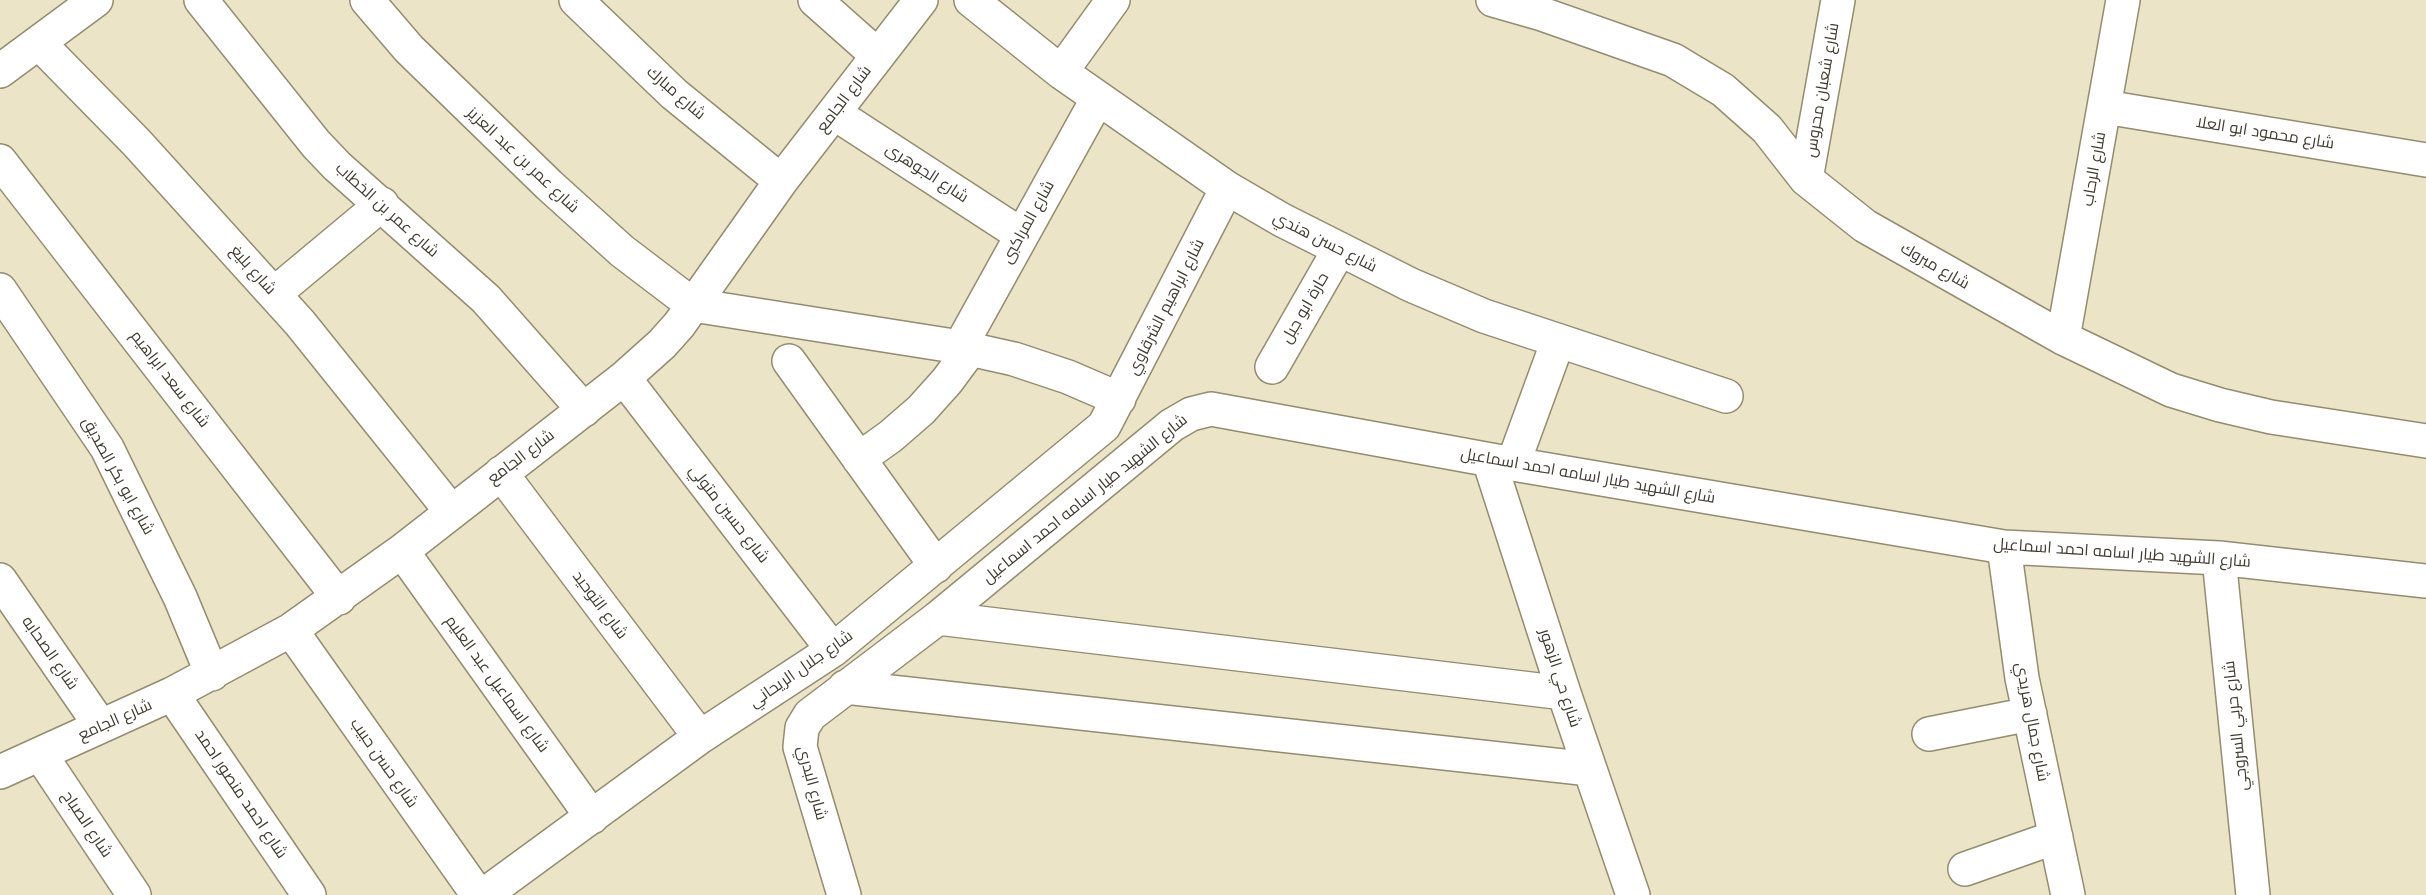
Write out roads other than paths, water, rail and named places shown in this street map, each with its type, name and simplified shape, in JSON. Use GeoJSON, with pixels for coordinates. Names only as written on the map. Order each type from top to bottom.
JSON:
{"type":"FeatureCollection","features":[{"type":"Feature","properties":{"kind":"street"},"geometry":{"type":"LineString","coordinates":[[0,72],[96,0]]}},
{"type":"Feature","properties":{"kind":"street","name":"شارع عمر بن الخطاب"},"geometry":{"type":"LineString","coordinates":[[201,0],[316,144],[337,166],[486,299],[584,410]]}},
{"type":"Feature","properties":{"kind":"street","name":"شارع عمر بن عبد العزيز"},"geometry":{"type":"LineString","coordinates":[[367,0],[409,49],[541,178],[622,251],[693,305]]}},
{"type":"Feature","properties":{"kind":"street","name":"شارع مبارك"},"geometry":{"type":"LineString","coordinates":[[576,0],[674,94],[781,181]]}},
{"type":"Feature","properties":{"kind":"street"},"geometry":{"type":"LineString","coordinates":[[815,0],[877,55]]}},
{"type":"Feature","properties":{"kind":"street","name":"شارع الجامع"},"geometry":{"type":"LineString","coordinates":[[0,772],[172,694],[291,630],[402,551],[624,378],[662,344],[693,305],[781,181],[921,0]]}},
{"type":"Feature","properties":{"kind":"street","name":"شارع حسن هندي"},"geometry":{"type":"LineString","coordinates":[[971,0],[1061,72],[1227,188],[1339,250],[1410,285],[1484,316],[1726,396]]}},
{"type":"Feature","properties":{"kind":"street"},"geometry":{"type":"LineString","coordinates":[[1061,72],[1113,0]]}},
{"type":"Feature","properties":{"kind":"street","name":"شارع مبروك"},"geometry":{"type":"LineString","coordinates":[[1493,0],[1553,18],[1672,60],[1723,90],[1767,129],[1806,179],[1865,226],[2063,338],[2171,390],[2271,417],[2426,441]]}},
{"type":"Feature","properties":{"kind":"street","name":"شارع شعبان محروس"},"geometry":{"type":"LineString","coordinates":[[1806,179],[1839,0]]}},
{"type":"Feature","properties":{"kind":"street","name":"شارع الرحاب"},"geometry":{"type":"LineString","coordinates":[[2063,338],[2123,0]]}},
{"type":"Feature","properties":{"kind":"street","name":"شارع بليغ"},"geometry":{"type":"LineString","coordinates":[[39,44],[144,151],[274,294],[377,416],[452,511]]}},
{"type":"Feature","properties":{"kind":"street","name":"شارع المراكبى"},"geometry":{"type":"LineString","coordinates":[[859,459],[921,410],[947,381],[1020,234],[1098,98]]}},
{"type":"Feature","properties":{"kind":"street","name":"شارع محمود ابو العلا"},"geometry":{"type":"LineString","coordinates":[[2105,107],[2426,160]]}},
{"type":"Feature","properties":{"kind":"street","name":"شارع الجوهرى"},"geometry":{"type":"LineString","coordinates":[[834,113],[1020,234]]}},
{"type":"Feature","properties":{"kind":"street","name":"شارع سعد ابراهيم"},"geometry":{"type":"LineString","coordinates":[[0,161],[339,598]]}},
{"type":"Feature","properties":{"kind":"street","name":"شارع ابراهيم الشرقاوي"},"geometry":{"type":"LineString","coordinates":[[1111,412],[1227,188]]}},
{"type":"Feature","properties":{"kind":"street"},"geometry":{"type":"LineString","coordinates":[[274,294],[382,204]]}},
{"type":"Feature","properties":{"kind":"street","name":"حارة ابو جبل"},"geometry":{"type":"LineString","coordinates":[[1272,367],[1339,250]]}},
{"type":"Feature","properties":{"kind":"street","name":"شارع ابو بكر الصديق"},"geometry":{"type":"LineString","coordinates":[[0,290],[107,448],[180,597],[212,674]]}},
{"type":"Feature","properties":{"kind":"street"},"geometry":{"type":"LineString","coordinates":[[693,305],[965,348],[1014,359],[1047,370],[1111,412]]}},
{"type":"Feature","properties":{"kind":"street"},"geometry":{"type":"LineString","coordinates":[[1501,462],[1558,341]]}},
{"type":"Feature","properties":{"kind":"street"},"geometry":{"type":"LineString","coordinates":[[789,361],[936,566]]}},
{"type":"Feature","properties":{"kind":"street","name":"شارع حسين متولي"},"geometry":{"type":"LineString","coordinates":[[624,378],[833,650]]}},
{"type":"Feature","properties":{"kind":"street","name":"شارع الشهيد طيار اسامه احمد اسماعيل"},"geometry":{"type":"LineString","coordinates":[[845,687],[938,618],[1172,425],[1191,414],[1211,409],[1501,462],[2004,547],[2219,558],[2426,581]]}},
{"type":"Feature","properties":{"kind":"street","name":"شارع جلال الريحاني"},"geometry":{"type":"LineString","coordinates":[[484,895],[700,737],[833,650],[936,566],[1111,412]]}},
{"type":"Feature","properties":{"kind":"street","name":"شارع حي الزهور"},"geometry":{"type":"LineString","coordinates":[[1501,462],[1564,693],[1633,895]]}},
{"type":"Feature","properties":{"kind":"street","name":"شارع التوحيد"},"geometry":{"type":"LineString","coordinates":[[501,473],[700,737]]}},
{"type":"Feature","properties":{"kind":"street","name":"شارع جمال هريدي"},"geometry":{"type":"LineString","coordinates":[[2004,547],[2011,607],[2030,714],[2068,895]]}},
{"type":"Feature","properties":{"kind":"street","name":"شارع اسماعيل عبد العليم"},"geometry":{"type":"LineString","coordinates":[[402,551],[591,816]]}},
{"type":"Feature","properties":{"kind":"street","name":"شارع حربي السروجي"},"geometry":{"type":"LineString","coordinates":[[2219,558],[2253,895]]}},
{"type":"Feature","properties":{"kind":"street","name":"شارع الصحابه"},"geometry":{"type":"LineString","coordinates":[[0,580],[100,725]]}},
{"type":"Feature","properties":{"kind":"street"},"geometry":{"type":"LineString","coordinates":[[938,618],[1564,693]]}},
{"type":"Feature","properties":{"kind":"street","name":"شارع حسن حبيب"},"geometry":{"type":"LineString","coordinates":[[291,630],[478,895]]}},
{"type":"Feature","properties":{"kind":"street"},"geometry":{"type":"LineString","coordinates":[[845,687],[1590,769]]}},
{"type":"Feature","properties":{"kind":"street","name":"شارع البدري"},"geometry":{"type":"LineString","coordinates":[[844,895],[800,747],[802,728],[810,715],[845,687]]}},
{"type":"Feature","properties":{"kind":"street","name":"شارع احمد منصور احمد"},"geometry":{"type":"LineString","coordinates":[[172,694],[309,895]]}},
{"type":"Feature","properties":{"kind":"street"},"geometry":{"type":"LineString","coordinates":[[1929,734],[2030,714]]}},
{"type":"Feature","properties":{"kind":"street","name":"شارع الصباح"},"geometry":{"type":"LineString","coordinates":[[40,754],[134,895]]}},
{"type":"Feature","properties":{"kind":"street"},"geometry":{"type":"LineString","coordinates":[[1965,869],[2056,837]]}}]}
